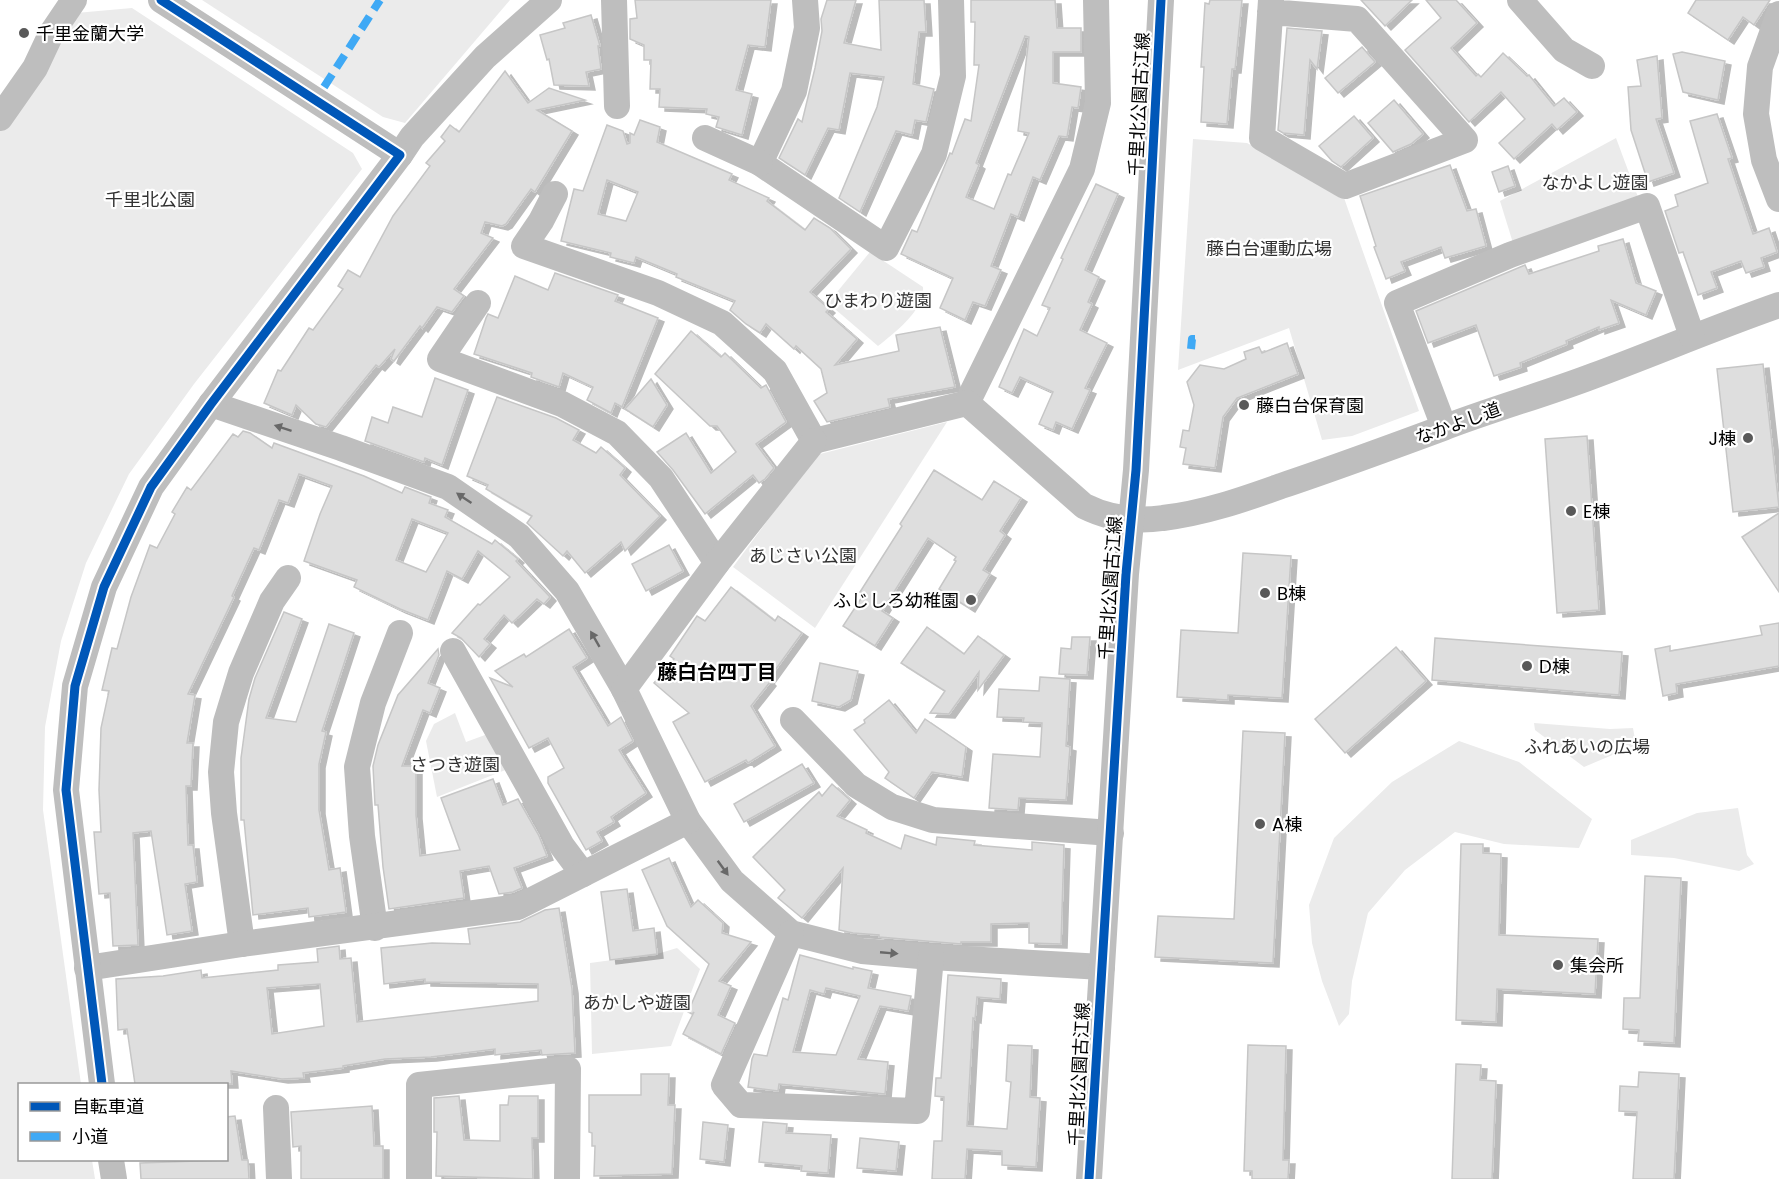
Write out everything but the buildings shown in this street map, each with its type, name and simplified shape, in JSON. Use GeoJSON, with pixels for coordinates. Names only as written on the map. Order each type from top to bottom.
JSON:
{"type":"FeatureCollection","features":[{"type":"Feature","properties":{"kind":"street"},"geometry":{"type":"LineString","coordinates":[[0,118],[34,68],[51,34],[74,0]]}},
{"type":"Feature","properties":{"kind":"street"},"geometry":{"type":"LineString","coordinates":[[161,0],[400,155]]}},
{"type":"Feature","properties":{"kind":"street"},"geometry":{"type":"LineString","coordinates":[[102,1083],[66,790],[75,686],[104,587],[151,487],[412,138],[485,57],[547,0]]}},
{"type":"Feature","properties":{"kind":"street"},"geometry":{"type":"LineString","coordinates":[[614,0],[617,106]]}},
{"type":"Feature","properties":{"kind":"street"},"geometry":{"type":"LineString","coordinates":[[760,163],[794,91],[807,28],[805,0]]}},
{"type":"Feature","properties":{"kind":"street"},"geometry":{"type":"LineString","coordinates":[[705,138],[760,163],[886,248],[934,154],[953,76],[951,0]]}},
{"type":"Feature","properties":{"kind":"street"},"geometry":{"type":"LineString","coordinates":[[624,689],[717,563],[814,441],[967,402],[1082,169],[1098,103],[1096,0]]}},
{"type":"Feature","properties":{"kind":"street","name":"千里北公園古江線"},"geometry":{"type":"LineString","coordinates":[[1089,1179],[1126,574],[1137,459],[1161,0]]}},
{"type":"Feature","properties":{"kind":"street"},"geometry":{"type":"LineString","coordinates":[[1520,0],[1564,50],[1592,66]]}},
{"type":"Feature","properties":{"kind":"street"},"geometry":{"type":"LineString","coordinates":[[1270,6],[1357,19],[1465,140],[1345,186],[1262,138],[1270,6]]}},
{"type":"Feature","properties":{"kind":"street"},"geometry":{"type":"LineString","coordinates":[[1779,14],[1760,67],[1756,114],[1771,158],[1779,199]]}},
{"type":"Feature","properties":{"kind":"street"},"geometry":{"type":"LineString","coordinates":[[555,194],[541,221],[524,246],[658,293],[723,323],[775,371],[814,441]]}},
{"type":"Feature","properties":{"kind":"street"},"geometry":{"type":"LineString","coordinates":[[1444,427],[1397,303],[1521,252],[1647,206],[1692,336]]}},
{"type":"Feature","properties":{"kind":"street"},"geometry":{"type":"LineString","coordinates":[[478,303],[440,359],[562,404],[617,433],[661,478],[717,563]]}},
{"type":"Feature","properties":{"kind":"street","name":"なかよし道"},"geometry":{"type":"LineString","coordinates":[[967,402],[1084,506],[1094,511],[1131,520],[1161,519],[1212,510],[1387,450],[1779,305]]}},
{"type":"Feature","properties":{"kind":"street"},"geometry":{"type":"LineString","coordinates":[[212,404],[448,487],[519,536],[567,591],[624,689],[688,821],[732,880],[791,933],[862,951],[1102,967]]}},
{"type":"Feature","properties":{"kind":"street"},"geometry":{"type":"LineString","coordinates":[[242,944],[221,772],[226,723],[241,673],[272,601],[288,578]]}},
{"type":"Feature","properties":{"kind":"street"},"geometry":{"type":"LineString","coordinates":[[375,928],[362,836],[357,766],[373,703],[400,633]]}},
{"type":"Feature","properties":{"kind":"street"},"geometry":{"type":"LineString","coordinates":[[453,651],[562,846],[583,874]]}},
{"type":"Feature","properties":{"kind":"street"},"geometry":{"type":"LineString","coordinates":[[794,720],[856,785],[892,807],[933,820],[1111,833]]}},
{"type":"Feature","properties":{"kind":"street"},"geometry":{"type":"LineString","coordinates":[[87,968],[242,944],[375,928],[518,907],[688,821]]}},
{"type":"Feature","properties":{"kind":"street"},"geometry":{"type":"LineString","coordinates":[[791,933],[724,1085],[741,1106],[917,1112],[931,957]]}},
{"type":"Feature","properties":{"kind":"street"},"geometry":{"type":"LineString","coordinates":[[419,1179],[418,1085],[568,1069],[567,1179]]}},
{"type":"Feature","properties":{"kind":"street"},"geometry":{"type":"LineString","coordinates":[[276,1108],[279,1179]]}},
{"type":"Feature","properties":{"kind":"street"},"geometry":{"type":"LineString","coordinates":[[111,1161],[114,1179]]}},
{"type":"Feature","properties":{"kind":"green space"},"geometry":{"type":"Polygon","coordinates":[[[202,0],[510,0],[405,123],[383,117],[202,0]]]}},
{"type":"Feature","properties":{"kind":"green space","name":"千里北公園"},"geometry":{"type":"Polygon","coordinates":[[[132,8],[353,153],[362,169],[194,384],[129,474],[86,563],[61,641],[45,727],[43,810],[81,1083],[18,1083],[18,1161],[92,1161],[95,1179],[0,1179],[0,128],[76,13],[132,8]]]}},
{"type":"Feature","properties":{"kind":"green space","name":"なかよし遊園"},"geometry":{"type":"Polygon","coordinates":[[[1616,138],[1638,197],[1513,243],[1500,201],[1616,138]]]}},
{"type":"Feature","properties":{"kind":"green space","name":"藤白台運動広場"},"geometry":{"type":"Polygon","coordinates":[[[1193,139],[1247,143],[1343,195],[1419,411],[1352,436],[1322,440],[1289,328],[1178,370],[1193,139]]]}},
{"type":"Feature","properties":{"kind":"green space","name":"ひまわり遊園"},"geometry":{"type":"Polygon","coordinates":[[[870,252],[923,287],[922,296],[914,312],[900,328],[878,346],[828,303],[870,252]]]}},
{"type":"Feature","properties":{"kind":"green space","name":"あじさい公園"},"geometry":{"type":"Polygon","coordinates":[[[947,422],[815,628],[733,567],[816,455],[947,422]]]}},
{"type":"Feature","properties":{"kind":"green space","name":"さつき遊園"},"geometry":{"type":"Polygon","coordinates":[[[455,713],[466,742],[485,735],[495,740],[508,769],[437,797],[426,741],[434,724],[455,713]]]}},
{"type":"Feature","properties":{"kind":"green space","name":"ふれあいの広場"},"geometry":{"type":"Polygon","coordinates":[[[1534,723],[1610,729],[1633,728],[1636,745],[1584,767],[1535,730],[1534,723]]]}},
{"type":"Feature","properties":{"kind":"green space"},"geometry":{"type":"Polygon","coordinates":[[[1459,741],[1519,762],[1592,819],[1579,848],[1504,844],[1455,832],[1405,870],[1368,913],[1352,981],[1349,1014],[1339,1026],[1322,981],[1312,943],[1309,905],[1334,838],[1392,782],[1459,741]]]}},
{"type":"Feature","properties":{"kind":"green space"},"geometry":{"type":"Polygon","coordinates":[[[1738,808],[1747,855],[1754,864],[1739,871],[1674,858],[1631,855],[1631,840],[1697,813],[1738,808]]]}},
{"type":"Feature","properties":{"kind":"green space","name":"あかしや遊園"},"geometry":{"type":"Polygon","coordinates":[[[677,948],[700,969],[671,1046],[592,1054],[590,963],[657,954],[677,948]]]}},
{"type":"Feature","properties":{"kind":"marked path"},"geometry":{"type":"LineString","coordinates":[[324,87],[380,0]]}},
{"type":"Feature","properties":{"kind":"marked path"},"geometry":{"type":"LineString","coordinates":[[1191,349],[1192,339],[1195,339]]}},
{"type":"Feature","properties":{"kind":"cycle path"},"geometry":{"type":"LineString","coordinates":[[102,1083],[66,790],[75,686],[104,587],[151,487],[211,404],[400,155],[161,0]]}},
{"type":"Feature","properties":{"kind":"cycle path"},"geometry":{"type":"LineString","coordinates":[[1089,1179],[1126,574],[1136,470],[1161,0]]}},
{"type":"Feature","properties":{"kind":"place","name":"千里金蘭大学"},"geometry":{"type":"Point","coordinates":[24,33]}},
{"type":"Feature","properties":{"kind":"place","name":"藤白台保育園"},"geometry":{"type":"Point","coordinates":[1244,405]}},
{"type":"Feature","properties":{"kind":"place","name":"J棟"},"geometry":{"type":"Point","coordinates":[1748,438]}},
{"type":"Feature","properties":{"kind":"place","name":"E棟"},"geometry":{"type":"Point","coordinates":[1571,511]}},
{"type":"Feature","properties":{"kind":"place","name":"B棟"},"geometry":{"type":"Point","coordinates":[1265,593]}},
{"type":"Feature","properties":{"kind":"place","name":"ふじしろ幼稚園"},"geometry":{"type":"Point","coordinates":[971,600]}},
{"type":"Feature","properties":{"kind":"place","name":"D棟"},"geometry":{"type":"Point","coordinates":[1527,666]}},
{"type":"Feature","properties":{"kind":"place","name":"A棟"},"geometry":{"type":"Point","coordinates":[1260,824]}},
{"type":"Feature","properties":{"kind":"place","name":"集会所"},"geometry":{"type":"Point","coordinates":[1558,965]}},
{"type":"Feature","properties":{"kind":"district","name":"藤白台四丁目"},"geometry":{"type":"Point","coordinates":[717,672]}}]}
